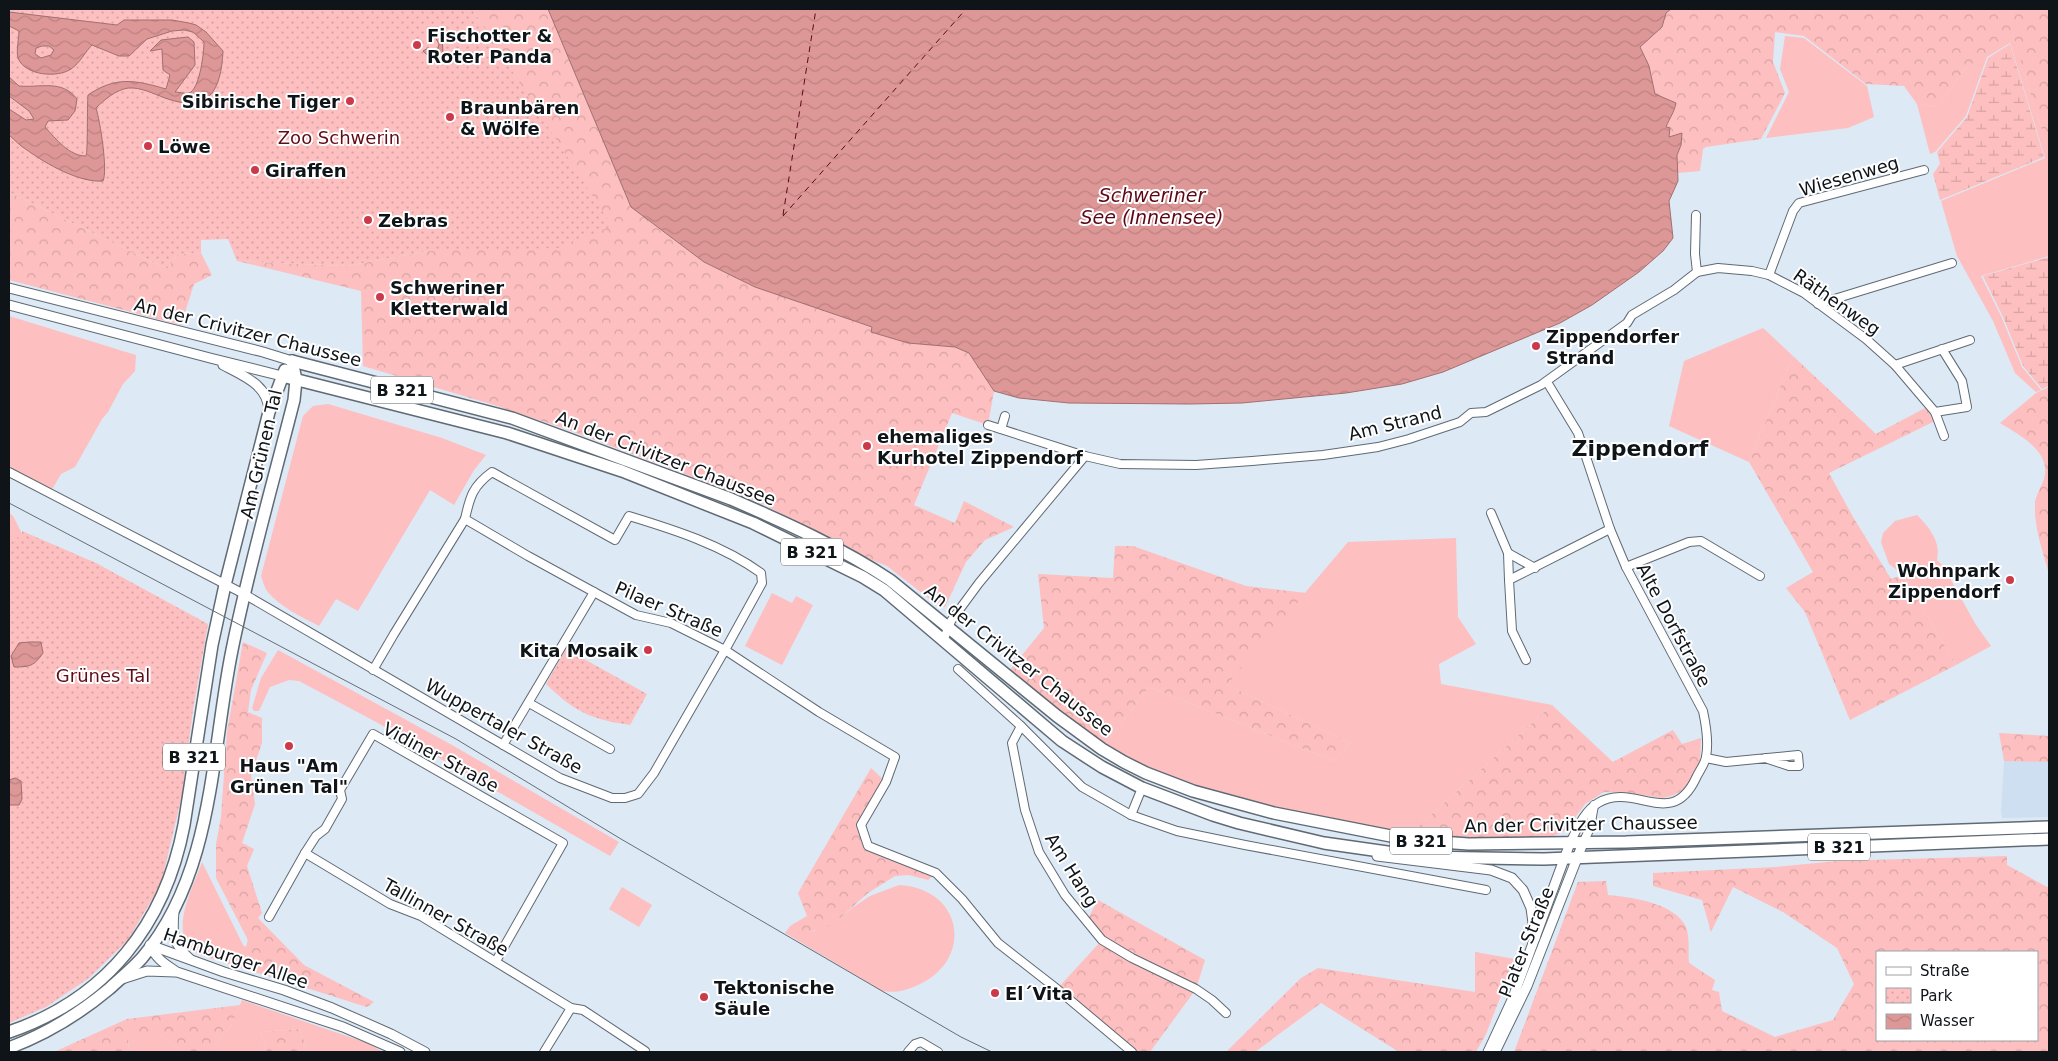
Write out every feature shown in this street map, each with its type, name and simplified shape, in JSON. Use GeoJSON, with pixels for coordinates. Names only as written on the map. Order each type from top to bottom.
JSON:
{"type":"FeatureCollection","features":[{"type":"Feature","properties":{"kind":"main road","name":"Am Grünen Tal"},"geometry":{"type":"LineString","coordinates":[[9,1032],[34,1024],[64,1007],[98,982],[127,953],[148,925],[162,898],[179,851],[212,645],[225,585],[269,412],[282,376],[292,361]]}},
{"type":"Feature","properties":{"kind":"main road","name":"Am Grünen Tal"},"geometry":{"type":"LineString","coordinates":[[9,1048],[36,1038],[65,1022],[119,980],[142,958],[174,908],[198,845],[210,790],[232,651],[244,594],[293,404],[296,380],[292,361]]}},
{"type":"Feature","properties":{"kind":"main road","name":"An der Crivitzer Chaussee"},"geometry":{"type":"LineString","coordinates":[[292,361],[512,418],[731,499],[868,565],[890,580],[1057,716],[1102,749],[1146,773],[1193,791],[1274,813],[1411,840],[1469,844],[1583,843],[2049,827]]}},
{"type":"Feature","properties":{"kind":"main road","name":"An der Crivitzer Chaussee"},"geometry":{"type":"LineString","coordinates":[[282,376],[507,433],[622,471],[725,511],[863,577],[884,590],[1062,741],[1102,767],[1142,788],[1239,823],[1324,843],[1422,857],[1501,860],[2049,839]]}},
{"type":"Feature","properties":{"kind":"main road"},"geometry":{"type":"LineString","coordinates":[[127,953],[150,946],[148,925]]}},
{"type":"Feature","properties":{"kind":"street","name":"Wiesenweg"},"geometry":{"type":"LineString","coordinates":[[1769,275],[1793,211],[1799,203],[1924,170]]}},
{"type":"Feature","properties":{"kind":"street"},"geometry":{"type":"LineString","coordinates":[[1696,215],[1695,254],[1697,272]]}},
{"type":"Feature","properties":{"kind":"street"},"geometry":{"type":"LineString","coordinates":[[1818,304],[1952,263]]}},
{"type":"Feature","properties":{"kind":"street","name":"Räthenweg"},"geometry":{"type":"LineString","coordinates":[[1697,272],[1718,268],[1736,268],[1769,275],[1787,283],[1866,339],[1895,365],[1935,412],[1944,436]]}},
{"type":"Feature","properties":{"kind":"street","name":"Am Strand"},"geometry":{"type":"LineString","coordinates":[[988,425],[1085,456],[1120,464],[1196,465],[1287,459],[1365,449],[1409,439],[1460,422],[1471,414],[1486,412],[1547,382],[1627,323],[1632,315],[1649,306],[1697,272]]}},
{"type":"Feature","properties":{"kind":"street","name":"An der Crivitzer Chaussee"},"geometry":{"type":"LineString","coordinates":[[9,288],[292,361]]}},
{"type":"Feature","properties":{"kind":"street","name":"An der Crivitzer Chaussee"},"geometry":{"type":"LineString","coordinates":[[9,304],[282,376]]}},
{"type":"Feature","properties":{"kind":"street"},"geometry":{"type":"LineString","coordinates":[[1895,365],[1970,340]]}},
{"type":"Feature","properties":{"kind":"street"},"geometry":{"type":"LineString","coordinates":[[1935,412],[1967,407],[1962,381],[1942,349]]}},
{"type":"Feature","properties":{"kind":"street","name":"An der Crivitzer Chaussee"},"geometry":{"type":"LineString","coordinates":[[210,358],[247,377],[266,394],[269,412]]}},
{"type":"Feature","properties":{"kind":"street","name":"Alte Dorfstraße"},"geometry":{"type":"LineString","coordinates":[[1547,382],[1576,428],[1610,528],[1626,567],[1703,711],[1706,734],[1706,758],[1689,792],[1680,800],[1662,803],[1626,797],[1612,797],[1594,806],[1581,820],[1570,843]]}},
{"type":"Feature","properties":{"kind":"street"},"geometry":{"type":"LineString","coordinates":[[1001,429],[1004,416]]}},
{"type":"Feature","properties":{"kind":"street"},"geometry":{"type":"LineString","coordinates":[[943,641],[948,627],[979,583],[1085,456]]}},
{"type":"Feature","properties":{"kind":"street","name":"Wuppertaler Straße"},"geometry":{"type":"LineString","coordinates":[[9,472],[244,594],[560,778],[612,798],[624,798],[638,794],[654,773],[725,650]]}},
{"type":"Feature","properties":{"kind":"street","name":"Pilaer Straße"},"geometry":{"type":"LineString","coordinates":[[373,670],[465,519],[468,503],[478,483],[492,472],[615,540],[629,516],[696,538],[745,562],[761,573],[762,583],[725,650],[671,623],[636,614],[465,519]]}},
{"type":"Feature","properties":{"kind":"street"},"geometry":{"type":"LineString","coordinates":[[1491,513],[1508,553],[1512,631],[1526,660]]}},
{"type":"Feature","properties":{"kind":"street"},"geometry":{"type":"LineString","coordinates":[[1509,580],[1610,528]]}},
{"type":"Feature","properties":{"kind":"street"},"geometry":{"type":"LineString","coordinates":[[1626,567],[1689,542],[1700,541],[1760,576]]}},
{"type":"Feature","properties":{"kind":"street"},"geometry":{"type":"LineString","coordinates":[[1508,553],[1534,568]]}},
{"type":"Feature","properties":{"kind":"street"},"geometry":{"type":"LineString","coordinates":[[503,745],[594,592]]}},
{"type":"Feature","properties":{"kind":"street"},"geometry":{"type":"LineString","coordinates":[[725,650],[819,712],[895,757],[886,782],[861,825],[868,846],[936,873],[962,899],[998,943],[1058,989],[1132,1052]]}},
{"type":"Feature","properties":{"kind":"street"},"geometry":{"type":"LineString","coordinates":[[958,669],[1021,726],[1082,787],[1131,815],[1177,831],[1486,890]]}},
{"type":"Feature","properties":{"kind":"street"},"geometry":{"type":"LineString","coordinates":[[529,703],[610,749]]}},
{"type":"Feature","properties":{"kind":"street","name":"Am Hang"},"geometry":{"type":"LineString","coordinates":[[1021,726],[1012,743],[1024,810],[1038,852],[1065,895],[1102,940],[1132,958],[1196,989],[1226,1013]]}},
{"type":"Feature","properties":{"kind":"street","name":"Vidiner Straße"},"geometry":{"type":"LineString","coordinates":[[269,917],[305,853],[316,836],[330,822],[342,800],[340,790],[373,734],[563,843],[496,960]]}},
{"type":"Feature","properties":{"kind":"street"},"geometry":{"type":"LineString","coordinates":[[1706,758],[1726,762],[1765,758]]}},
{"type":"Feature","properties":{"kind":"street"},"geometry":{"type":"LineString","coordinates":[[1131,815],[1142,788]]}},
{"type":"Feature","properties":{"kind":"street"},"geometry":{"type":"LineString","coordinates":[[1583,843],[1590,828],[1594,806]]}},
{"type":"Feature","properties":{"kind":"street","name":"B 321"},"geometry":{"type":"LineString","coordinates":[[1324,843],[1373,855],[1502,873],[1518,883],[1525,894],[1534,921],[1535,938]]}},
{"type":"Feature","properties":{"kind":"street","name":"Plater Straße"},"geometry":{"type":"LineString","coordinates":[[1488,1052],[1512,1000],[1570,843]]}},
{"type":"Feature","properties":{"kind":"street","name":"Plater Straße"},"geometry":{"type":"LineString","coordinates":[[1495,1052],[1527,986],[1583,843]]}},
{"type":"Feature","properties":{"kind":"street","name":"Tallinner Straße"},"geometry":{"type":"LineString","coordinates":[[305,853],[390,904],[421,916],[496,960],[571,1008],[584,1010],[645,1051]]}},
{"type":"Feature","properties":{"kind":"street"},"geometry":{"type":"LineString","coordinates":[[174,908],[174,941],[178,948],[192,961]]}},
{"type":"Feature","properties":{"kind":"street","name":"Hamburger Allee"},"geometry":{"type":"LineString","coordinates":[[150,946],[162,948],[192,961],[332,1008],[391,1034],[425,1052]]}},
{"type":"Feature","properties":{"kind":"street","name":"Hamburger Allee"},"geometry":{"type":"LineString","coordinates":[[150,946],[161,962],[177,972],[343,1027],[400,1052]]}},
{"type":"Feature","properties":{"kind":"street"},"geometry":{"type":"LineString","coordinates":[[119,980],[147,971],[177,972]]}},
{"type":"Feature","properties":{"kind":"street"},"geometry":{"type":"LineString","coordinates":[[544,1052],[571,1008]]}},
{"type":"Feature","properties":{"kind":"street"},"geometry":{"type":"LineString","coordinates":[[908,1052],[915,1044],[921,1042],[938,1052]]}},
{"type":"Feature","properties":{"kind":"shaded area"},"geometry":{"type":"Polygon","coordinates":[[[2004,761],[2049,762],[2049,817],[2002,818],[2004,761]]]}},
{"type":"Feature","properties":{"kind":"green space","name":"Zoo Schwerin"},"geometry":{"type":"Polygon","coordinates":[[[9,9],[472,9],[612,226],[559,248],[428,251],[347,266],[237,261],[228,239],[201,240],[201,253],[178,254],[167,269],[9,192],[9,9]]]}},
{"type":"Feature","properties":{"kind":"green space"},"geometry":{"type":"Polygon","coordinates":[[[472,9],[548,9],[631,207],[704,262],[755,287],[872,327],[872,332],[908,343],[955,347],[969,353],[994,391],[988,425],[952,413],[914,505],[955,523],[964,501],[1014,527],[985,540],[966,562],[945,607],[935,603],[887,566],[862,556],[759,502],[566,429],[494,405],[363,366],[361,291],[237,261],[347,266],[428,251],[611,226],[472,9]]]}},
{"type":"Feature","properties":{"kind":"green space"},"geometry":{"type":"Polygon","coordinates":[[[1671,9],[2049,9],[2049,154],[2013,35],[1965,69],[1938,107],[1917,104],[1904,86],[1866,84],[1804,36],[1775,32],[1773,62],[1785,93],[1761,139],[1706,147],[1703,149],[1700,171],[1678,173],[1677,155],[1681,145],[1682,133],[1669,137],[1670,128],[1666,128],[1669,118],[1655,94],[1649,66],[1640,47],[1662,27],[1666,13],[1671,9]]]}},
{"type":"Feature","properties":{"kind":"green space"},"geometry":{"type":"Polygon","coordinates":[[[2013,34],[2049,154],[2049,256],[1981,276],[2001,316],[2022,367],[2041,390],[2036,392],[2015,373],[1993,321],[1957,256],[1941,201],[2045,158],[2010,43],[1987,57],[1966,116],[1935,152],[1930,154],[1917,104],[1938,107],[1965,69],[2013,34]]]}},
{"type":"Feature","properties":{"kind":"green space"},"geometry":{"type":"Polygon","coordinates":[[[1785,36],[1804,38],[1867,86],[1874,117],[1848,128],[1766,138],[1789,92],[1780,69],[1785,36]]]}},
{"type":"Feature","properties":{"kind":"green space"},"geometry":{"type":"Polygon","coordinates":[[[2010,44],[2044,157],[1940,200],[1933,174],[1940,164],[1937,152],[1967,117],[1988,58],[2010,44]]]}},
{"type":"Feature","properties":{"kind":"green space"},"geometry":{"type":"Polygon","coordinates":[[[9,192],[167,269],[178,254],[201,253],[212,275],[194,284],[181,325],[9,280],[9,192]]]}},
{"type":"Feature","properties":{"kind":"green space"},"geometry":{"type":"Polygon","coordinates":[[[2049,257],[2049,386],[2042,389],[2023,366],[2003,317],[1983,276],[2049,257]]]}},
{"type":"Feature","properties":{"kind":"green space"},"geometry":{"type":"Polygon","coordinates":[[[9,316],[136,355],[135,371],[123,384],[75,467],[61,474],[50,493],[9,472],[9,316]]]}},
{"type":"Feature","properties":{"kind":"green space"},"geometry":{"type":"Polygon","coordinates":[[[1763,328],[1793,356],[1749,462],[1669,426],[1684,361],[1763,328]]]}},
{"type":"Feature","properties":{"kind":"green space"},"geometry":{"type":"Polygon","coordinates":[[[1793,356],[1876,434],[1927,407],[1933,413],[1935,421],[1829,473],[1891,579],[1903,575],[1956,665],[1850,720],[1805,612],[1786,588],[1813,572],[1749,462],[1793,356]]]}},
{"type":"Feature","properties":{"kind":"green space"},"geometry":{"type":"Polygon","coordinates":[[[2049,387],[2049,574],[2039,540],[2035,513],[2036,498],[2044,479],[2045,469],[2043,460],[2039,452],[2032,445],[2000,423],[2036,393],[2049,387]]]}},
{"type":"Feature","properties":{"kind":"green space"},"geometry":{"type":"Polygon","coordinates":[[[328,404],[442,438],[486,455],[474,470],[454,505],[430,490],[358,611],[336,599],[319,626],[272,597],[264,586],[261,576],[303,416],[313,406],[328,404]]]}},
{"type":"Feature","properties":{"kind":"green space"},"geometry":{"type":"Polygon","coordinates":[[[9,513],[13,516],[22,534],[9,544],[9,513]]]}},
{"type":"Feature","properties":{"kind":"green space"},"geometry":{"type":"Polygon","coordinates":[[[1917,515],[1936,541],[1937,560],[1943,566],[1976,625],[1991,646],[1956,665],[1903,575],[1889,564],[1881,542],[1883,533],[1895,521],[1917,515]]]}},
{"type":"Feature","properties":{"kind":"green space","name":"Grünes Tal"},"geometry":{"type":"Polygon","coordinates":[[[22,531],[96,563],[208,624],[193,710],[182,795],[161,884],[128,940],[89,978],[46,1007],[9,1023],[9,544],[22,534],[22,531]]]}},
{"type":"Feature","properties":{"kind":"green space"},"geometry":{"type":"Polygon","coordinates":[[[1456,538],[1458,617],[1476,644],[1439,664],[1441,684],[1552,705],[1410,834],[1292,813],[1215,792],[1140,764],[1105,745],[1149,687],[1334,761],[1350,743],[1227,685],[1348,542],[1456,538]]]}},
{"type":"Feature","properties":{"kind":"green space"},"geometry":{"type":"Polygon","coordinates":[[[1115,546],[1133,546],[1246,586],[1306,593],[1227,685],[1350,743],[1334,761],[1149,687],[1105,745],[1009,671],[1044,628],[1038,574],[1113,578],[1115,546]]]}},
{"type":"Feature","properties":{"kind":"green space"},"geometry":{"type":"Polygon","coordinates":[[[772,593],[792,603],[796,596],[813,605],[782,665],[745,646],[772,593]]]}},
{"type":"Feature","properties":{"kind":"green space"},"geometry":{"type":"Polygon","coordinates":[[[243,642],[267,653],[251,690],[248,712],[262,718],[262,743],[251,775],[255,804],[242,843],[254,849],[247,866],[262,913],[258,918],[304,965],[374,1002],[367,1007],[287,979],[244,953],[248,940],[216,878],[216,844],[221,817],[227,732],[243,642]]]}},
{"type":"Feature","properties":{"kind":"green space"},"geometry":{"type":"Polygon","coordinates":[[[566,649],[647,694],[630,725],[604,720],[584,713],[546,684],[566,649]]]}},
{"type":"Feature","properties":{"kind":"green space"},"geometry":{"type":"Polygon","coordinates":[[[278,650],[452,745],[619,842],[610,856],[378,723],[299,681],[289,680],[270,687],[259,711],[254,711],[252,708],[261,678],[278,650]]]}},
{"type":"Feature","properties":{"kind":"green space"},"geometry":{"type":"Polygon","coordinates":[[[1552,705],[1613,762],[1673,730],[1682,744],[1701,738],[1700,763],[1683,790],[1674,795],[1663,798],[1604,792],[1585,804],[1565,831],[1548,838],[1462,838],[1410,834],[1552,705]]]}},
{"type":"Feature","properties":{"kind":"green space"},"geometry":{"type":"Polygon","coordinates":[[[1999,733],[2049,736],[2049,762],[2004,761],[1999,733]]]}},
{"type":"Feature","properties":{"kind":"green space"},"geometry":{"type":"Polygon","coordinates":[[[871,768],[886,782],[861,825],[868,846],[936,873],[928,880],[909,875],[895,876],[868,893],[828,927],[804,933],[785,933],[790,926],[807,916],[798,893],[871,768]]]}},
{"type":"Feature","properties":{"kind":"green space"},"geometry":{"type":"Polygon","coordinates":[[[2007,856],[2007,865],[2049,888],[2049,1052],[1514,1052],[1578,882],[1606,881],[1608,895],[1628,897],[1663,907],[1680,919],[1687,931],[1689,963],[1715,980],[1712,990],[1719,992],[1722,1011],[1775,1037],[1833,1020],[1854,984],[1837,948],[1783,912],[1733,887],[1711,932],[1702,900],[1653,886],[1653,873],[1776,867],[1837,861],[2007,856]]]}},
{"type":"Feature","properties":{"kind":"green space"},"geometry":{"type":"Polygon","coordinates":[[[202,862],[243,945],[260,958],[329,995],[200,955],[189,947],[184,936],[184,915],[186,904],[202,862]]]}},
{"type":"Feature","properties":{"kind":"green space"},"geometry":{"type":"Polygon","coordinates":[[[899,885],[921,890],[938,899],[949,912],[954,928],[954,945],[947,961],[935,975],[916,986],[899,991],[882,991],[785,933],[814,931],[839,919],[870,896],[899,885]]]}},
{"type":"Feature","properties":{"kind":"green space"},"geometry":{"type":"Polygon","coordinates":[[[622,887],[652,905],[639,927],[609,909],[622,887]]]}},
{"type":"Feature","properties":{"kind":"green space"},"geometry":{"type":"Polygon","coordinates":[[[1098,900],[1205,960],[1196,989],[1150,1052],[1132,1052],[1057,989],[1102,940],[1086,922],[1098,900]]]}},
{"type":"Feature","properties":{"kind":"green space"},"geometry":{"type":"Polygon","coordinates":[[[1475,952],[1515,959],[1486,1034],[1476,1052],[1399,1052],[1321,1003],[1255,1052],[1226,1052],[1301,978],[1318,968],[1475,992],[1475,952]]]}},
{"type":"Feature","properties":{"kind":"green space"},"geometry":{"type":"Polygon","coordinates":[[[242,1000],[367,1043],[383,1052],[308,1052],[300,1029],[260,1032],[267,1052],[208,1052],[230,1028],[242,1000]]]}},
{"type":"Feature","properties":{"kind":"green space"},"geometry":{"type":"Polygon","coordinates":[[[240,1005],[230,1028],[208,1052],[184,1052],[158,1034],[128,1034],[129,1052],[54,1052],[127,1019],[240,1005]]]}},
{"type":"Feature","properties":{"kind":"green space"},"geometry":{"type":"Polygon","coordinates":[[[300,1029],[308,1052],[267,1052],[260,1032],[300,1029]]]}},
{"type":"Feature","properties":{"kind":"green space"},"geometry":{"type":"Polygon","coordinates":[[[128,1034],[158,1034],[184,1052],[129,1052],[128,1034]]]}},
{"type":"Feature","properties":{"kind":"water","name":"Schweriner See (Innensee)"},"geometry":{"type":"Polygon","coordinates":[[[548,9],[1671,9],[1666,13],[1662,27],[1640,47],[1649,66],[1655,94],[1676,103],[1666,127],[1670,128],[1669,137],[1682,133],[1681,145],[1677,155],[1678,181],[1669,201],[1673,238],[1663,251],[1639,272],[1592,305],[1560,323],[1443,372],[1402,384],[1346,393],[1242,403],[1069,403],[1019,398],[994,391],[969,353],[955,347],[908,343],[871,332],[872,327],[755,287],[704,262],[631,207],[548,9]]]}},
{"type":"Feature","properties":{"kind":"water"},"geometry":{"type":"Polygon","coordinates":[[[9,12],[117,25],[124,20],[172,20],[189,23],[196,25],[206,32],[223,51],[222,65],[215,88],[202,101],[192,103],[180,102],[133,88],[119,91],[107,98],[96,108],[105,167],[103,181],[94,181],[64,172],[22,147],[9,135],[9,109],[26,120],[34,119],[29,111],[9,96],[9,77],[19,86],[50,86],[65,89],[77,99],[75,111],[68,120],[48,121],[45,127],[68,150],[86,156],[88,95],[117,82],[145,83],[166,89],[170,75],[163,70],[162,49],[150,51],[161,40],[188,37],[194,42],[195,65],[175,92],[189,93],[197,83],[204,42],[193,32],[184,30],[172,31],[147,39],[129,56],[119,56],[92,45],[71,69],[58,74],[42,74],[27,69],[22,64],[17,55],[19,31],[9,26],[9,12]],[[49,46],[36,48],[35,54],[41,58],[51,55],[54,50],[49,46]]]}},
{"type":"Feature","properties":{"kind":"water"},"geometry":{"type":"Polygon","coordinates":[[[438,34],[442,37],[443,53],[435,56],[427,55],[423,51],[428,48],[438,49],[439,44],[435,37],[438,34]]]}},
{"type":"Feature","properties":{"kind":"water"},"geometry":{"type":"Polygon","coordinates":[[[41,642],[43,653],[31,665],[14,667],[11,656],[19,643],[41,642]]]}},
{"type":"Feature","properties":{"kind":"water"},"geometry":{"type":"Polygon","coordinates":[[[15,778],[21,781],[22,799],[19,805],[9,805],[9,780],[15,778]]]}},
{"type":"Feature","properties":{"kind":"ferry route"},"geometry":{"type":"LineString","coordinates":[[783,215],[816,9]]}},
{"type":"Feature","properties":{"kind":"ferry route"},"geometry":{"type":"LineString","coordinates":[[783,216],[966,9]]}},
{"type":"Feature","properties":{"kind":"tram line"},"geometry":{"type":"LineString","coordinates":[[9,503],[456,739],[621,839],[961,1037],[992,1052]]}},
{"type":"Feature","properties":{"kind":"place","name":"Fischotter & Roter Panda"},"geometry":{"type":"Point","coordinates":[417,45]}},
{"type":"Feature","properties":{"kind":"place","name":"Sibirische Tiger"},"geometry":{"type":"Point","coordinates":[350,101]}},
{"type":"Feature","properties":{"kind":"place","name":"Braunbären & Wölfe"},"geometry":{"type":"Point","coordinates":[450,117]}},
{"type":"Feature","properties":{"kind":"place","name":"Löwe"},"geometry":{"type":"Point","coordinates":[148,146]}},
{"type":"Feature","properties":{"kind":"place","name":"Giraffen"},"geometry":{"type":"Point","coordinates":[255,170]}},
{"type":"Feature","properties":{"kind":"place","name":"Zebras"},"geometry":{"type":"Point","coordinates":[368,220]}},
{"type":"Feature","properties":{"kind":"place","name":"Schweriner Kletterwald"},"geometry":{"type":"Point","coordinates":[380,297]}},
{"type":"Feature","properties":{"kind":"place","name":"Zippendorfer Strand"},"geometry":{"type":"Point","coordinates":[1536,346]}},
{"type":"Feature","properties":{"kind":"place","name":"ehemaliges Kurhotel Zippendorf"},"geometry":{"type":"Point","coordinates":[867,446]}},
{"type":"Feature","properties":{"kind":"place","name":"Wohnpark Zippendorf"},"geometry":{"type":"Point","coordinates":[2010,580]}},
{"type":"Feature","properties":{"kind":"place","name":"Kita Mosaik"},"geometry":{"type":"Point","coordinates":[648,650]}},
{"type":"Feature","properties":{"kind":"place","name":"Haus \"Am Grünen Tal\""},"geometry":{"type":"Point","coordinates":[289,746]}},
{"type":"Feature","properties":{"kind":"place","name":"El´Vita"},"geometry":{"type":"Point","coordinates":[995,993]}},
{"type":"Feature","properties":{"kind":"place","name":"Tektonische Säule"},"geometry":{"type":"Point","coordinates":[704,997]}},
{"type":"Feature","properties":{"kind":"district","name":"Zippendorf"},"geometry":{"type":"Point","coordinates":[1640,448]}}]}
